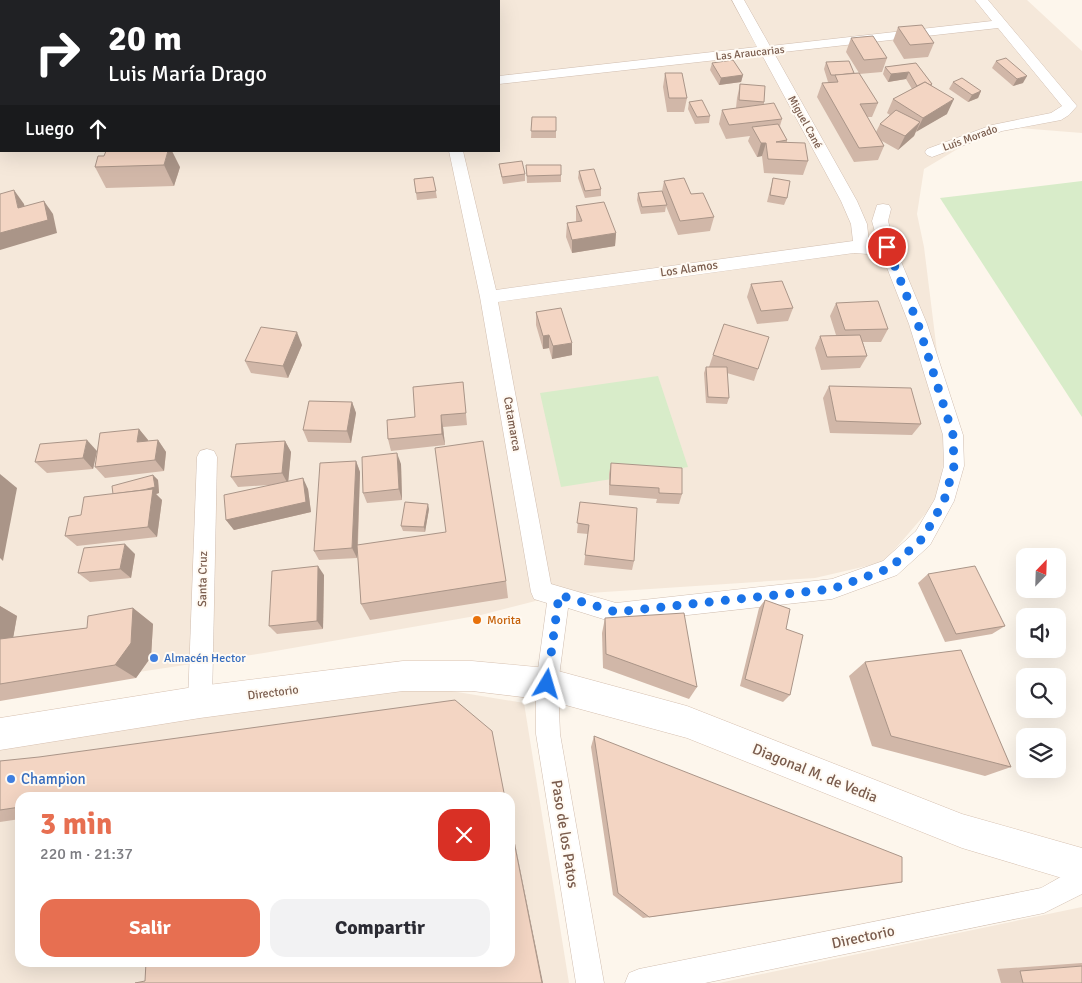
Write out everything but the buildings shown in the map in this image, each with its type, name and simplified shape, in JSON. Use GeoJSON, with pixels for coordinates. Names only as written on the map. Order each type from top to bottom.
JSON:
{"type":"FeatureCollection","features":[{"type":"Feature","properties":{"kind":"main road","name":"Directorio"},"geometry":{"type":"LineString","coordinates":[[0,734],[200,702],[403,676],[472,676],[547,684]]}},
{"type":"Feature","properties":{"kind":"main road","name":"Diagonal M. de Vedia"},"geometry":{"type":"LineString","coordinates":[[547,684],[687,722],[962,831],[1082,866]]}},
{"type":"Feature","properties":{"kind":"street","name":"Miguel Cané"},"geometry":{"type":"LineString","coordinates":[[738,0],[849,201],[859,224],[862,248]]}},
{"type":"Feature","properties":{"kind":"street"},"geometry":{"type":"LineString","coordinates":[[981,0],[1001,24]]}},
{"type":"Feature","properties":{"kind":"street","name":"Las Araucarias"},"geometry":{"type":"LineString","coordinates":[[500,80],[1001,24]]}},
{"type":"Feature","properties":{"kind":"street","name":"Luís Morado"},"geometry":{"type":"LineString","coordinates":[[932,152],[999,127],[1038,121],[1066,111],[1070,106],[1001,24]]}},
{"type":"Feature","properties":{"kind":"street","name":"Catamarca"},"geometry":{"type":"LineString","coordinates":[[456,152],[489,297],[542,592],[559,595]]}},
{"type":"Feature","properties":{"kind":"street"},"geometry":{"type":"LineString","coordinates":[[547,684],[559,595],[616,612],[832,589],[890,568],[923,538],[944,501],[954,466],[953,435],[918,324],[888,250],[880,221],[883,209]]}},
{"type":"Feature","properties":{"kind":"street","name":"Los Alamos"},"geometry":{"type":"LineString","coordinates":[[489,297],[854,246],[888,250]]}},
{"type":"Feature","properties":{"kind":"street","name":"Santa Cruz"},"geometry":{"type":"LineString","coordinates":[[200,702],[206,457]]}},
{"type":"Feature","properties":{"kind":"street","name":"Paso de los Patos"},"geometry":{"type":"LineString","coordinates":[[547,684],[548,734],[590,983]]}},
{"type":"Feature","properties":{"kind":"street","name":"Directorio"},"geometry":{"type":"LineString","coordinates":[[639,983],[1044,900],[1082,878]]}},
{"type":"Feature","properties":{"kind":"shaded area"},"geometry":{"type":"Polygon","coordinates":[[[500,0],[1027,0],[1082,51],[1082,133],[996,126],[924,169],[917,214],[924,247],[947,432],[939,498],[884,562],[815,578],[559,595],[481,615],[264,653],[0,693],[0,152],[500,152],[500,0]]]}},
{"type":"Feature","properties":{"kind":"shaded area"},"geometry":{"type":"Polygon","coordinates":[[[397,682],[524,703],[569,983],[0,983],[0,738],[397,682]]]}},
{"type":"Feature","properties":{"kind":"shaded area"},"geometry":{"type":"Polygon","coordinates":[[[1082,907],[1082,983],[719,983],[1082,907]]]}},
{"type":"Feature","properties":{"kind":"green space"},"geometry":{"type":"Polygon","coordinates":[[[1082,181],[1082,417],[940,198],[1082,181]]]}},
{"type":"Feature","properties":{"kind":"green space"},"geometry":{"type":"Polygon","coordinates":[[[658,376],[688,467],[561,487],[540,393],[658,376]]]}},
{"type":"Feature","properties":{"kind":"place","name":"Morita"},"geometry":{"type":"Point","coordinates":[477,620]}},
{"type":"Feature","properties":{"kind":"place","name":"Almacén Hector"},"geometry":{"type":"Point","coordinates":[154,658]}},
{"type":"Feature","properties":{"kind":"place","name":"Champion"},"geometry":{"type":"Point","coordinates":[11,779]}},
{"type":"Feature","properties":{"kind":"route"},"geometry":{"type":"LineString","coordinates":[[547,684],[559,595],[616,612],[763,598],[832,589],[890,568],[923,538],[944,501],[954,466],[953,435],[918,324],[887,247]]}}]}
